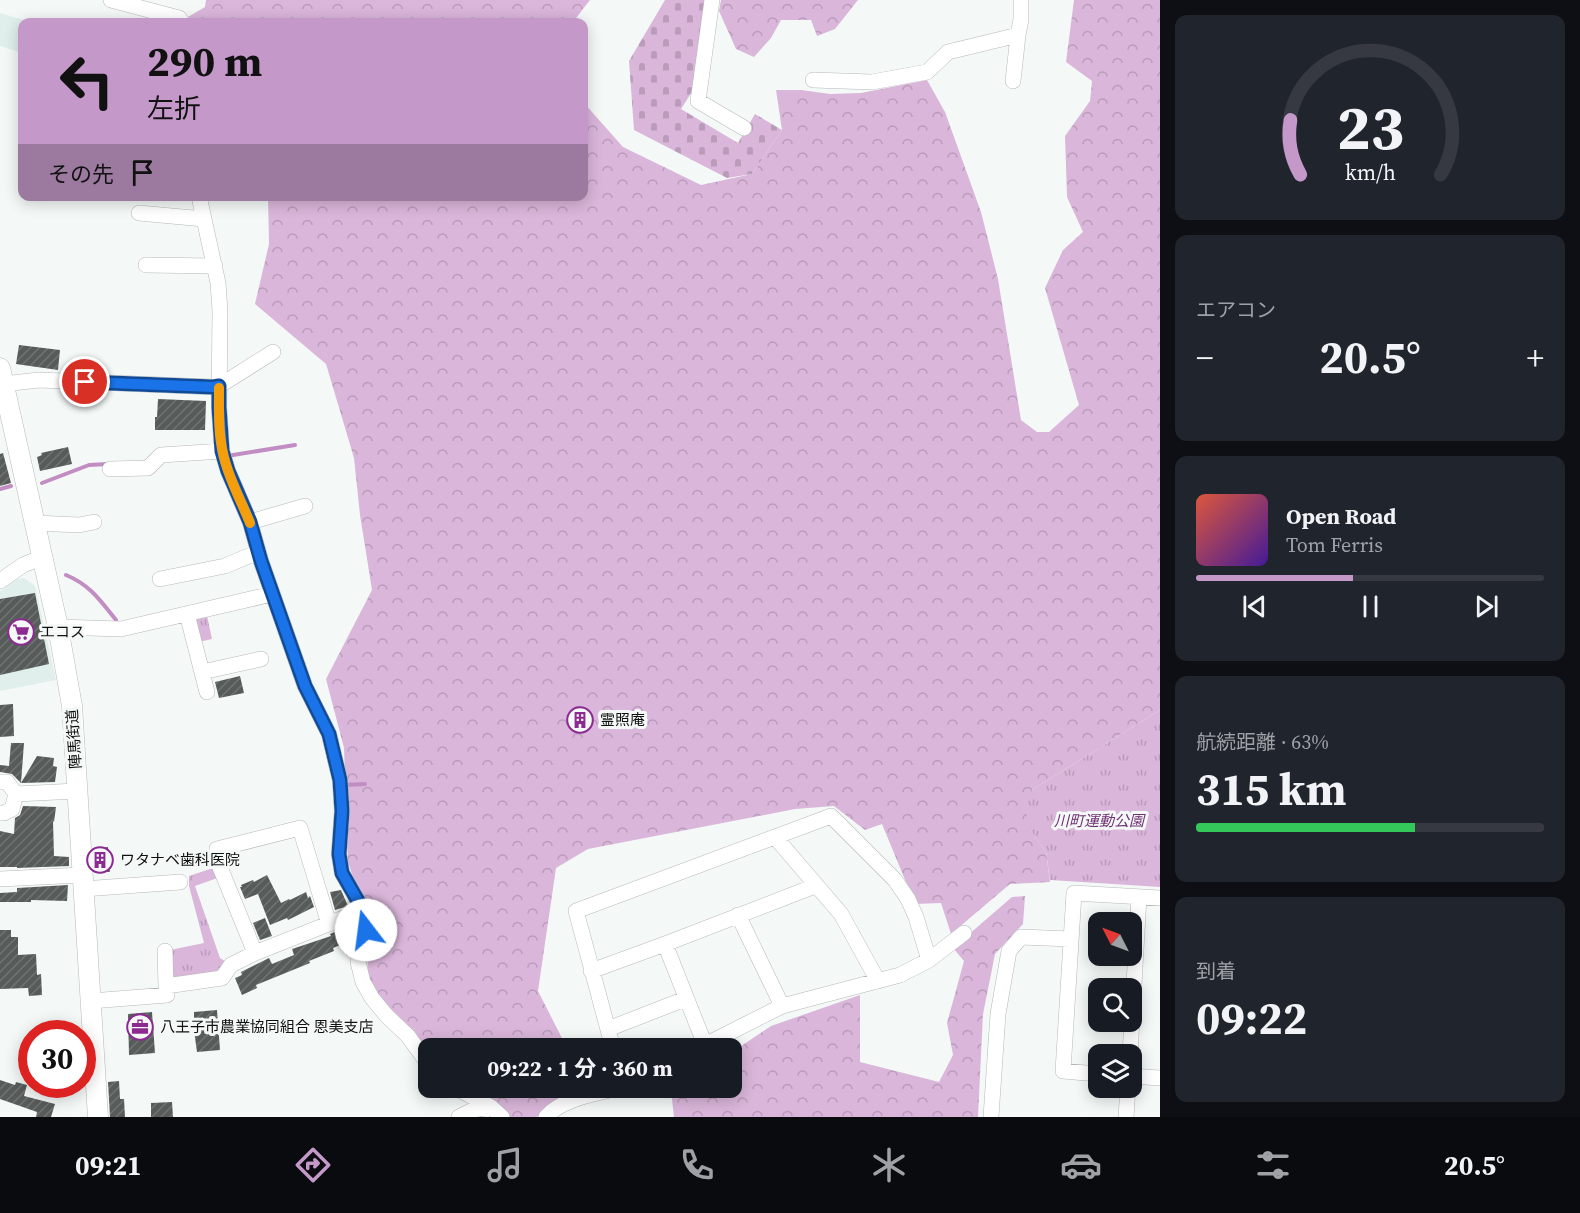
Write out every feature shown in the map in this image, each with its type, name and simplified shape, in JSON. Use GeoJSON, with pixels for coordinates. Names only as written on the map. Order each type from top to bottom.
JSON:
{"type":"FeatureCollection","features":[{"type":"Feature","properties":{"kind":"main road","name":"陣馬街道"},"geometry":{"type":"LineString","coordinates":[[2,376],[58,627],[72,706],[98,1117]]}},
{"type":"Feature","properties":{"kind":"street"},"geometry":{"type":"LineString","coordinates":[[111,0],[179,18]]}},
{"type":"Feature","properties":{"kind":"street"},"geometry":{"type":"LineString","coordinates":[[712,0],[698,101],[744,128]]}},
{"type":"Feature","properties":{"kind":"street"},"geometry":{"type":"LineString","coordinates":[[1014,81],[1021,0]]}},
{"type":"Feature","properties":{"kind":"street"},"geometry":{"type":"LineString","coordinates":[[813,80],[872,82],[927,72],[948,52],[1018,35]]}},
{"type":"Feature","properties":{"kind":"street"},"geometry":{"type":"LineString","coordinates":[[201,201],[218,284],[219,407],[222,451],[250,522],[272,594],[305,686],[329,734],[340,780],[342,811],[339,854],[342,873],[358,901],[366,930],[358,962],[363,982],[372,998],[418,1050]]}},
{"type":"Feature","properties":{"kind":"street"},"geometry":{"type":"LineString","coordinates":[[139,213],[204,219]]}},
{"type":"Feature","properties":{"kind":"street"},"geometry":{"type":"LineString","coordinates":[[146,265],[215,266]]}},
{"type":"Feature","properties":{"kind":"street"},"geometry":{"type":"LineString","coordinates":[[2,376],[39,380],[213,387],[219,386],[273,352]]}},
{"type":"Feature","properties":{"kind":"street"},"geometry":{"type":"LineString","coordinates":[[110,469],[140,474],[161,455],[222,451]]}},
{"type":"Feature","properties":{"kind":"street"},"geometry":{"type":"LineString","coordinates":[[250,522],[305,506]]}},
{"type":"Feature","properties":{"kind":"street"},"geometry":{"type":"LineString","coordinates":[[35,523],[79,525],[94,522]]}},
{"type":"Feature","properties":{"kind":"street"},"geometry":{"type":"LineString","coordinates":[[160,579],[174,569],[225,566],[258,552]]}},
{"type":"Feature","properties":{"kind":"street"},"geometry":{"type":"LineString","coordinates":[[0,581],[23,565],[42,557]]}},
{"type":"Feature","properties":{"kind":"street"},"geometry":{"type":"LineString","coordinates":[[58,627],[121,629],[272,594]]}},
{"type":"Feature","properties":{"kind":"street"},"geometry":{"type":"LineString","coordinates":[[187,614],[207,692]]}},
{"type":"Feature","properties":{"kind":"street"},"geometry":{"type":"LineString","coordinates":[[202,672],[261,659]]}},
{"type":"Feature","properties":{"kind":"street"},"geometry":{"type":"LineString","coordinates":[[0,782],[7,782],[16,794]]}},
{"type":"Feature","properties":{"kind":"street"},"geometry":{"type":"LineString","coordinates":[[16,794],[77,791]]}},
{"type":"Feature","properties":{"kind":"street"},"geometry":{"type":"LineString","coordinates":[[0,813],[12,809],[16,794]]}},
{"type":"Feature","properties":{"kind":"street"},"geometry":{"type":"LineString","coordinates":[[610,1038],[576,911],[831,816],[895,880],[908,898],[929,960]]}},
{"type":"Feature","properties":{"kind":"street"},"geometry":{"type":"LineString","coordinates":[[255,953],[217,860],[217,849],[300,828],[329,924]]}},
{"type":"Feature","properties":{"kind":"street"},"geometry":{"type":"LineString","coordinates":[[775,837],[841,914],[878,981]]}},
{"type":"Feature","properties":{"kind":"street"},"geometry":{"type":"LineString","coordinates":[[0,879],[83,882],[148,878],[180,882]]}},
{"type":"Feature","properties":{"kind":"street"},"geometry":{"type":"LineString","coordinates":[[591,970],[815,886]]}},
{"type":"Feature","properties":{"kind":"street"},"geometry":{"type":"LineString","coordinates":[[1088,1073],[1063,1071],[1074,893],[1160,898]]}},
{"type":"Feature","properties":{"kind":"street"},"geometry":{"type":"LineString","coordinates":[[1131,1044],[1139,897]]}},
{"type":"Feature","properties":{"kind":"street"},"geometry":{"type":"LineString","coordinates":[[91,1001],[167,997],[222,978],[231,965],[255,953],[361,911]]}},
{"type":"Feature","properties":{"kind":"street"},"geometry":{"type":"LineString","coordinates":[[738,915],[782,1006]]}},
{"type":"Feature","properties":{"kind":"street"},"geometry":{"type":"LineString","coordinates":[[717,1038],[782,1006],[900,975],[929,960],[964,933]]}},
{"type":"Feature","properties":{"kind":"street"},"geometry":{"type":"LineString","coordinates":[[991,1117],[998,1014],[1009,951],[1021,937],[1071,939]]}},
{"type":"Feature","properties":{"kind":"street"},"geometry":{"type":"LineString","coordinates":[[665,944],[686,999],[697,1038]]}},
{"type":"Feature","properties":{"kind":"street"},"geometry":{"type":"LineString","coordinates":[[165,951],[167,997]]}},
{"type":"Feature","properties":{"kind":"street"},"geometry":{"type":"LineString","coordinates":[[608,1029],[686,999]]}},
{"type":"Feature","properties":{"kind":"street"},"geometry":{"type":"LineString","coordinates":[[1142,1077],[1160,1078]]}},
{"type":"Feature","properties":{"kind":"street"},"geometry":{"type":"LineString","coordinates":[[473,1098],[496,1112]]}},
{"type":"Feature","properties":{"kind":"street"},"geometry":{"type":"LineString","coordinates":[[546,1117],[550,1112],[568,1102],[583,1098]]}},
{"type":"Feature","properties":{"kind":"street"},"geometry":{"type":"LineString","coordinates":[[1126,1117],[1127,1098]]}},
{"type":"Feature","properties":{"kind":"street"},"geometry":{"type":"LineString","coordinates":[[465,1116],[472,1110],[496,1112]]}},
{"type":"Feature","properties":{"kind":"shaded area"},"geometry":{"type":"Polygon","coordinates":[[[0,13],[18,18],[18,52],[0,46],[0,13]]]}},
{"type":"Feature","properties":{"kind":"shaded area","name":"エコス"},"geometry":{"type":"Polygon","coordinates":[[[24,578],[35,586],[56,680],[0,691],[0,591],[17,579],[24,578]]]}},
{"type":"Feature","properties":{"kind":"green space"},"geometry":{"type":"Polygon","coordinates":[[[206,0],[590,0],[576,18],[188,18],[205,7],[206,0]]]}},
{"type":"Feature","properties":{"kind":"green space"},"geometry":{"type":"Polygon","coordinates":[[[665,0],[704,0],[712,6],[695,87],[681,109],[738,143],[755,114],[782,130],[752,174],[727,178],[634,130],[629,61],[665,0]]]}},
{"type":"Feature","properties":{"kind":"green space"},"geometry":{"type":"Polygon","coordinates":[[[721,0],[858,0],[835,29],[817,36],[811,20],[781,20],[771,38],[754,57],[736,49],[719,11],[721,0]]]}},
{"type":"Feature","properties":{"kind":"green space"},"geometry":{"type":"Polygon","coordinates":[[[1074,0],[1160,0],[1160,710],[1032,790],[1031,831],[1046,852],[1050,882],[1010,884],[951,934],[941,903],[915,904],[882,824],[865,830],[834,806],[795,809],[588,849],[556,868],[538,991],[562,1038],[418,1038],[368,992],[367,919],[348,862],[344,748],[326,679],[372,590],[354,458],[326,364],[255,304],[269,244],[268,201],[588,201],[588,108],[623,147],[701,185],[752,174],[782,130],[776,90],[801,90],[830,94],[861,93],[927,80],[945,112],[981,212],[998,279],[1021,420],[1037,432],[1049,432],[1079,405],[1045,288],[1063,250],[1083,232],[1067,197],[1065,136],[1090,101],[1092,81],[1066,62],[1074,0]]]}},
{"type":"Feature","properties":{"kind":"green space"},"geometry":{"type":"Polygon","coordinates":[[[206,611],[212,639],[194,643],[188,619],[206,611]]]}},
{"type":"Feature","properties":{"kind":"green space","name":"川町運動公園"},"geometry":{"type":"Polygon","coordinates":[[[1160,710],[1160,887],[1050,880],[1046,852],[1031,831],[1025,808],[1032,790],[1160,710]]]}},
{"type":"Feature","properties":{"kind":"green space"},"geometry":{"type":"Polygon","coordinates":[[[219,866],[223,876],[195,886],[220,958],[231,965],[222,978],[166,986],[165,951],[204,943],[189,886],[189,876],[219,866]]]}},
{"type":"Feature","properties":{"kind":"green space"},"geometry":{"type":"Polygon","coordinates":[[[1025,896],[1023,924],[995,954],[983,1014],[978,1117],[674,1117],[672,1098],[742,1098],[742,1045],[771,1026],[860,995],[860,1062],[939,1082],[953,1055],[947,1023],[964,961],[953,948],[1012,897],[1025,896]]]}},
{"type":"Feature","properties":{"kind":"green space"},"geometry":{"type":"Polygon","coordinates":[[[482,1098],[564,1098],[548,1105],[537,1117],[503,1117],[482,1098]]]}},
{"type":"Feature","properties":{"kind":"building"},"geometry":{"type":"Polygon","coordinates":[[[19,345],[60,350],[58,370],[16,364],[19,345]]]}},
{"type":"Feature","properties":{"kind":"building"},"geometry":{"type":"Polygon","coordinates":[[[158,399],[206,401],[205,430],[155,430],[158,399]]]}},
{"type":"Feature","properties":{"kind":"building"},"geometry":{"type":"Polygon","coordinates":[[[68,447],[72,464],[40,471],[37,457],[42,455],[41,453],[68,447]]]}},
{"type":"Feature","properties":{"kind":"building"},"geometry":{"type":"Polygon","coordinates":[[[3,453],[11,483],[0,486],[0,454],[3,453]]]}},
{"type":"Feature","properties":{"kind":"building","name":"エコス"},"geometry":{"type":"Polygon","coordinates":[[[35,593],[49,664],[0,675],[0,599],[35,593]]]}},
{"type":"Feature","properties":{"kind":"building"},"geometry":{"type":"Polygon","coordinates":[[[240,676],[244,693],[219,698],[215,682],[240,676]]]}},
{"type":"Feature","properties":{"kind":"building"},"geometry":{"type":"Polygon","coordinates":[[[13,704],[14,736],[0,737],[0,705],[13,704]]]}},
{"type":"Feature","properties":{"kind":"building"},"geometry":{"type":"Polygon","coordinates":[[[11,743],[24,743],[21,783],[12,774],[0,772],[0,765],[9,766],[11,743]]]}},
{"type":"Feature","properties":{"kind":"building"},"geometry":{"type":"Polygon","coordinates":[[[37,756],[54,758],[53,766],[57,767],[55,782],[21,783],[37,756]]]}},
{"type":"Feature","properties":{"kind":"building"},"geometry":{"type":"Polygon","coordinates":[[[23,806],[56,807],[53,821],[54,856],[69,857],[69,866],[0,867],[0,831],[14,834],[15,818],[20,815],[23,806]]]}},
{"type":"Feature","properties":{"kind":"building","name":"ワタナベ歯科医院"},"geometry":{"type":"Polygon","coordinates":[[[108,847],[110,872],[95,872],[93,848],[108,847]]]}},
{"type":"Feature","properties":{"kind":"building"},"geometry":{"type":"Polygon","coordinates":[[[267,875],[281,903],[306,892],[314,907],[288,920],[287,918],[270,925],[258,894],[245,899],[240,887],[267,875]]]}},
{"type":"Feature","properties":{"kind":"building"},"geometry":{"type":"Polygon","coordinates":[[[68,885],[67,901],[0,902],[0,893],[17,892],[17,888],[68,885]]]}},
{"type":"Feature","properties":{"kind":"building"},"geometry":{"type":"Polygon","coordinates":[[[341,890],[348,906],[335,910],[330,892],[341,890]]]}},
{"type":"Feature","properties":{"kind":"building"},"geometry":{"type":"Polygon","coordinates":[[[265,918],[272,936],[260,940],[253,923],[265,918]]]}},
{"type":"Feature","properties":{"kind":"building"},"geometry":{"type":"Polygon","coordinates":[[[347,927],[352,940],[333,948],[334,951],[309,961],[310,963],[256,985],[257,988],[242,995],[235,978],[242,975],[241,972],[269,958],[272,964],[294,955],[292,949],[331,936],[330,934],[347,927]]]}},
{"type":"Feature","properties":{"kind":"building"},"geometry":{"type":"Polygon","coordinates":[[[0,930],[11,930],[11,937],[18,937],[18,955],[36,954],[37,975],[41,974],[42,995],[29,996],[28,988],[0,989],[0,930]]]}},
{"type":"Feature","properties":{"kind":"building"},"geometry":{"type":"Polygon","coordinates":[[[217,1010],[220,1050],[197,1052],[194,1012],[217,1010]]]}},
{"type":"Feature","properties":{"kind":"building"},"geometry":{"type":"Polygon","coordinates":[[[152,1012],[155,1053],[129,1055],[128,1014],[152,1012]]]}},
{"type":"Feature","properties":{"kind":"building"},"geometry":{"type":"Polygon","coordinates":[[[0,1080],[15,1085],[18,1083],[18,1098],[32,1098],[55,1104],[51,1117],[36,1117],[37,1112],[0,1099],[0,1080]]]}},
{"type":"Feature","properties":{"kind":"building"},"geometry":{"type":"Polygon","coordinates":[[[119,1081],[120,1099],[124,1099],[125,1117],[110,1117],[108,1082],[119,1081]]]}},
{"type":"Feature","properties":{"kind":"building"},"geometry":{"type":"Polygon","coordinates":[[[172,1102],[173,1117],[151,1117],[151,1103],[172,1102]]]}},
{"type":"Feature","properties":{"kind":"waterway"},"geometry":{"type":"LineString","coordinates":[[227,456],[295,445]]}},
{"type":"Feature","properties":{"kind":"waterway"},"geometry":{"type":"LineString","coordinates":[[42,483],[89,465],[108,464]]}},
{"type":"Feature","properties":{"kind":"waterway"},"geometry":{"type":"LineString","coordinates":[[0,489],[11,486]]}},
{"type":"Feature","properties":{"kind":"waterway"},"geometry":{"type":"LineString","coordinates":[[66,575],[88,588],[116,620]]}},
{"type":"Feature","properties":{"kind":"waterway"},"geometry":{"type":"LineString","coordinates":[[344,785],[365,784]]}},
{"type":"Feature","properties":{"kind":"slow traffic"},"geometry":{"type":"LineString","coordinates":[[219,388],[222,451],[250,523]]}},
{"type":"Feature","properties":{"kind":"place","name":"エコス"},"geometry":{"type":"Point","coordinates":[21,632]}},
{"type":"Feature","properties":{"kind":"place","name":"霊照庵"},"geometry":{"type":"Point","coordinates":[580,720]}},
{"type":"Feature","properties":{"kind":"place","name":"ワタナベ歯科医院"},"geometry":{"type":"Point","coordinates":[100,860]}},
{"type":"Feature","properties":{"kind":"place","name":"八王子市農業協同組合 恩美支店"},"geometry":{"type":"Point","coordinates":[140,1027]}},
{"type":"Feature","properties":{"kind":"route"},"geometry":{"type":"LineString","coordinates":[[85,382],[219,386],[222,451],[228,471],[250,522],[261,561],[305,686],[329,734],[340,780],[342,811],[339,854],[342,873],[358,901],[366,930]]}}]}
